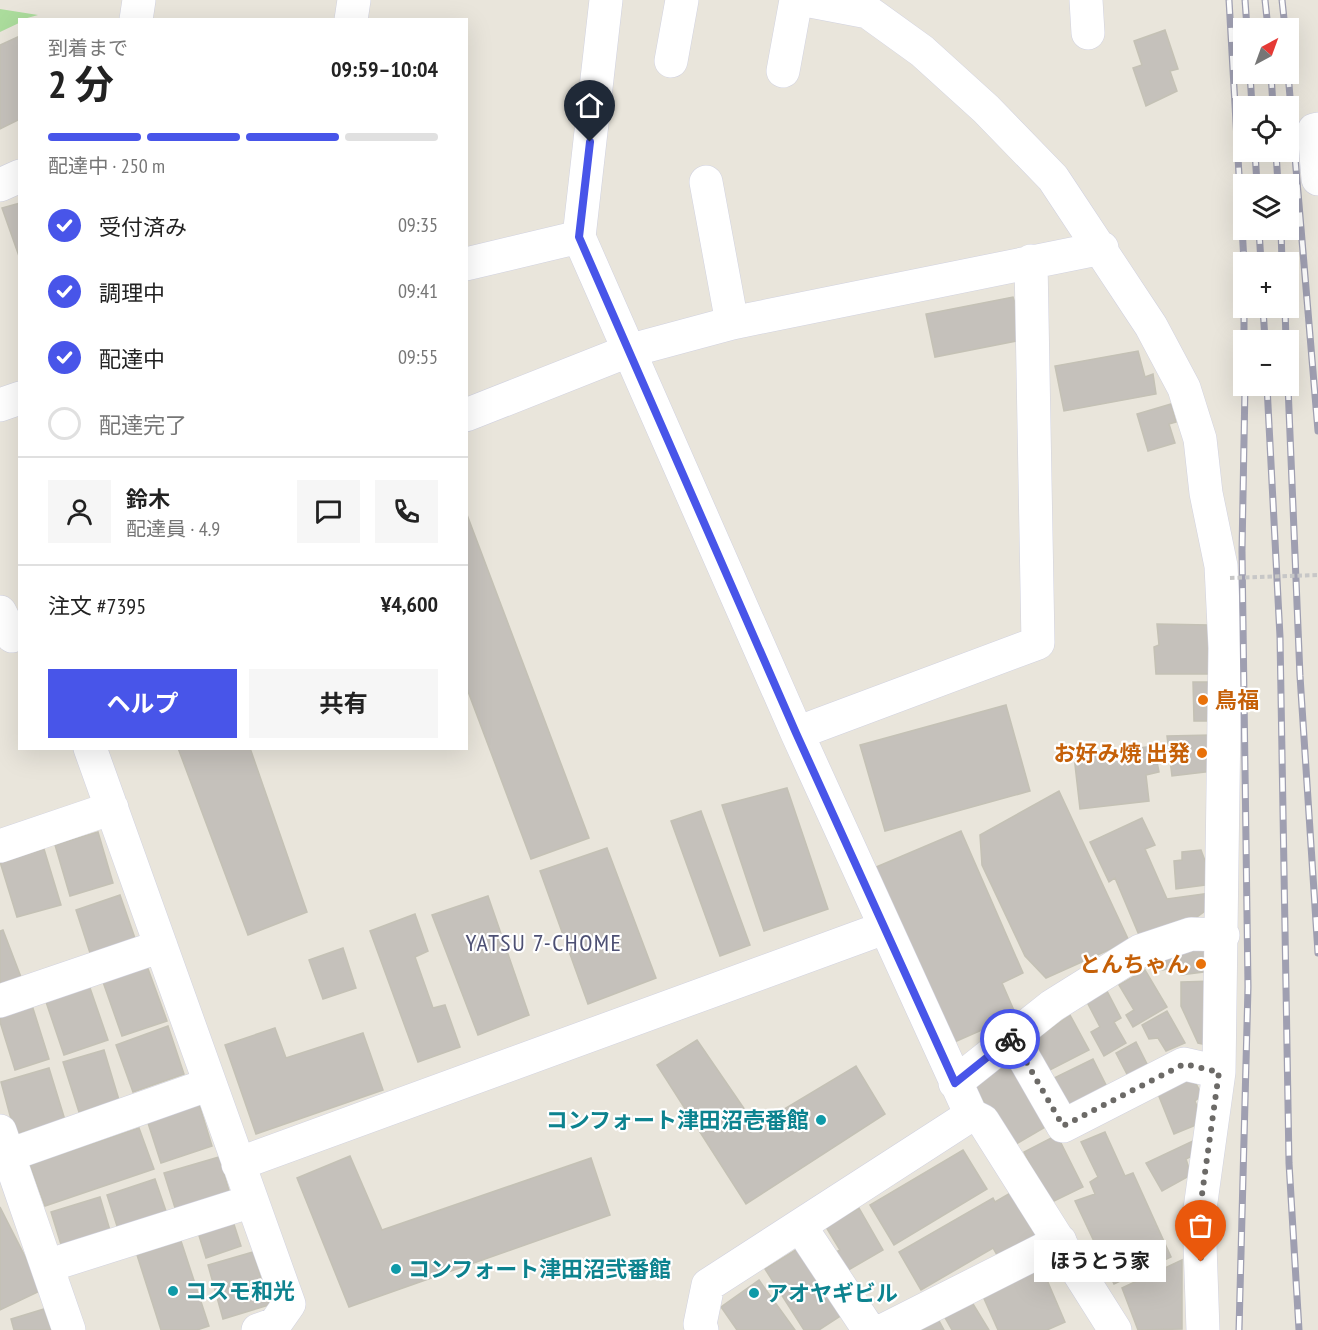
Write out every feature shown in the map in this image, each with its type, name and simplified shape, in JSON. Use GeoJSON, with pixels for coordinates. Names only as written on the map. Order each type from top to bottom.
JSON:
{"type":"FeatureCollection","features":[{"type":"Feature","properties":{"kind":"street"},"geometry":{"type":"LineString","coordinates":[[136,18],[139,0]]}},
{"type":"Feature","properties":{"kind":"street"},"geometry":{"type":"LineString","coordinates":[[351,18],[354,0]]}},
{"type":"Feature","properties":{"kind":"street"},"geometry":{"type":"LineString","coordinates":[[606,0],[579,237],[796,733],[955,1083],[971,1115],[983,1121],[1115,1330]]}},
{"type":"Feature","properties":{"kind":"street"},"geometry":{"type":"LineString","coordinates":[[671,61],[682,0]]}},
{"type":"Feature","properties":{"kind":"street"},"geometry":{"type":"LineString","coordinates":[[783,71],[796,0]]}},
{"type":"Feature","properties":{"kind":"street"},"geometry":{"type":"LineString","coordinates":[[805,0],[868,12],[921,51],[986,109],[1053,178],[1102,248],[1151,326],[1184,388],[1200,439],[1206,493],[1221,566],[1225,648],[1223,935],[1219,1072],[1199,1216],[1203,1330]]}},
{"type":"Feature","properties":{"kind":"street"},"geometry":{"type":"LineString","coordinates":[[1086,0],[1088,33]]}},
{"type":"Feature","properties":{"kind":"street"},"geometry":{"type":"LineString","coordinates":[[1318,129],[1314,130],[1318,179]]}},
{"type":"Feature","properties":{"kind":"street"},"geometry":{"type":"LineString","coordinates":[[0,185],[18,177]]}},
{"type":"Feature","properties":{"kind":"street"},"geometry":{"type":"LineString","coordinates":[[706,182],[732,323]]}},
{"type":"Feature","properties":{"kind":"street"},"geometry":{"type":"LineString","coordinates":[[468,264],[579,237]]}},
{"type":"Feature","properties":{"kind":"street"},"geometry":{"type":"LineString","coordinates":[[468,414],[628,351],[732,323],[1102,248]]}},
{"type":"Feature","properties":{"kind":"street"},"geometry":{"type":"LineString","coordinates":[[796,733],[1038,643],[1031,261]]}},
{"type":"Feature","properties":{"kind":"street"},"geometry":{"type":"LineString","coordinates":[[0,405],[18,399]]}},
{"type":"Feature","properties":{"kind":"street"},"geometry":{"type":"LineString","coordinates":[[91,750],[289,1304],[275,1324],[258,1330]]}},
{"type":"Feature","properties":{"kind":"street"},"geometry":{"type":"LineString","coordinates":[[0,846],[112,808]]}},
{"type":"Feature","properties":{"kind":"street"},"geometry":{"type":"LineString","coordinates":[[238,1164],[884,928]]}},
{"type":"Feature","properties":{"kind":"street"},"geometry":{"type":"LineString","coordinates":[[955,1083],[1052,1006],[1140,951],[1191,934],[1223,935]]}},
{"type":"Feature","properties":{"kind":"street"},"geometry":{"type":"LineString","coordinates":[[0,1001],[161,946]]}},
{"type":"Feature","properties":{"kind":"street"},"geometry":{"type":"LineString","coordinates":[[1012,1037],[1063,1126],[1184,1064],[1219,1072]]}},
{"type":"Feature","properties":{"kind":"street"},"geometry":{"type":"LineString","coordinates":[[69,1330],[4,1143],[210,1084]]}},
{"type":"Feature","properties":{"kind":"street"},"geometry":{"type":"LineString","coordinates":[[702,1330],[700,1324],[708,1285],[971,1115]]}},
{"type":"Feature","properties":{"kind":"street"},"geometry":{"type":"LineString","coordinates":[[47,1266],[252,1201]]}},
{"type":"Feature","properties":{"kind":"street"},"geometry":{"type":"LineString","coordinates":[[800,1226],[868,1330]]}},
{"type":"Feature","properties":{"kind":"street"},"geometry":{"type":"LineString","coordinates":[[884,1330],[1060,1242]]}},
{"type":"Feature","properties":{"kind":"path"},"geometry":{"type":"LineString","coordinates":[[1230,578],[1318,575]]}},
{"type":"Feature","properties":{"kind":"green space"},"geometry":{"type":"Polygon","coordinates":[[[0,9],[38,15],[18,18],[18,23],[0,32],[0,9]]]}},
{"type":"Feature","properties":{"kind":"building"},"geometry":{"type":"Polygon","coordinates":[[[1165,30],[1178,69],[1170,71],[1177,91],[1146,106],[1133,68],[1142,65],[1134,41],[1165,30]]]}},
{"type":"Feature","properties":{"kind":"building"},"geometry":{"type":"Polygon","coordinates":[[[18,37],[18,120],[0,129],[0,45],[18,37]]]}},
{"type":"Feature","properties":{"kind":"building"},"geometry":{"type":"Polygon","coordinates":[[[18,204],[18,253],[2,208],[18,204]]]}},
{"type":"Feature","properties":{"kind":"building"},"geometry":{"type":"Polygon","coordinates":[[[1013,297],[1027,339],[935,357],[926,314],[1013,297]]]}},
{"type":"Feature","properties":{"kind":"building"},"geometry":{"type":"Polygon","coordinates":[[[1138,351],[1145,377],[1153,374],[1156,394],[1064,411],[1055,366],[1138,351]]]}},
{"type":"Feature","properties":{"kind":"building"},"geometry":{"type":"Polygon","coordinates":[[[1171,404],[1176,422],[1169,424],[1175,443],[1148,451],[1137,414],[1171,404]]]}},
{"type":"Feature","properties":{"kind":"building"},"geometry":{"type":"Polygon","coordinates":[[[468,517],[589,838],[531,859],[468,691],[468,517]]]}},
{"type":"Feature","properties":{"kind":"building"},"geometry":{"type":"Polygon","coordinates":[[[1157,624],[1209,625],[1209,674],[1156,674],[1154,647],[1159,645],[1157,624]]]}},
{"type":"Feature","properties":{"kind":"building"},"geometry":{"type":"Polygon","coordinates":[[[1193,682],[1213,682],[1213,721],[1194,721],[1193,682]]]}},
{"type":"Feature","properties":{"kind":"building"},"geometry":{"type":"Polygon","coordinates":[[[1006,705],[1030,791],[885,831],[860,745],[1006,705]]]}},
{"type":"Feature","properties":{"kind":"building"},"geometry":{"type":"Polygon","coordinates":[[[1211,735],[1213,771],[1172,776],[1167,736],[1211,735]]]}},
{"type":"Feature","properties":{"kind":"building"},"geometry":{"type":"Polygon","coordinates":[[[1154,746],[1159,772],[1146,775],[1149,801],[1080,809],[1074,756],[1154,746]]]}},
{"type":"Feature","properties":{"kind":"building"},"geometry":{"type":"Polygon","coordinates":[[[179,750],[251,750],[307,912],[248,935],[179,750]]]}},
{"type":"Feature","properties":{"kind":"building"},"geometry":{"type":"Polygon","coordinates":[[[787,788],[828,909],[764,931],[722,805],[787,788]]]}},
{"type":"Feature","properties":{"kind":"building"},"geometry":{"type":"Polygon","coordinates":[[[1059,791],[1129,941],[1046,978],[1025,956],[982,865],[980,835],[1059,791]]]}},
{"type":"Feature","properties":{"kind":"building"},"geometry":{"type":"Polygon","coordinates":[[[701,811],[750,945],[720,956],[671,821],[701,811]]]}},
{"type":"Feature","properties":{"kind":"building"},"geometry":{"type":"Polygon","coordinates":[[[1142,818],[1155,845],[1145,849],[1167,899],[1210,893],[1212,906],[1182,928],[1180,920],[1139,935],[1115,878],[1109,882],[1090,842],[1142,818]]]}},
{"type":"Feature","properties":{"kind":"building"},"geometry":{"type":"Polygon","coordinates":[[[961,831],[1023,973],[1002,983],[1016,1015],[950,1044],[874,868],[961,831]]]}},
{"type":"Feature","properties":{"kind":"building"},"geometry":{"type":"Polygon","coordinates":[[[98,832],[113,883],[70,896],[55,845],[98,832]]]}},
{"type":"Feature","properties":{"kind":"building"},"geometry":{"type":"Polygon","coordinates":[[[607,848],[656,978],[588,1004],[540,871],[607,848]]]}},
{"type":"Feature","properties":{"kind":"building"},"geometry":{"type":"Polygon","coordinates":[[[44,849],[61,905],[17,917],[0,862],[44,849]]]}},
{"type":"Feature","properties":{"kind":"building"},"geometry":{"type":"Polygon","coordinates":[[[1201,850],[1207,866],[1205,885],[1176,889],[1174,861],[1182,860],[1182,852],[1201,850]]]}},
{"type":"Feature","properties":{"kind":"building"},"geometry":{"type":"Polygon","coordinates":[[[120,895],[137,944],[92,959],[76,910],[120,895]]]}},
{"type":"Feature","properties":{"kind":"building"},"geometry":{"type":"Polygon","coordinates":[[[488,896],[529,1015],[478,1035],[432,915],[488,896]]]}},
{"type":"Feature","properties":{"kind":"building"},"geometry":{"type":"Polygon","coordinates":[[[415,914],[428,951],[415,957],[433,1008],[445,1005],[460,1047],[418,1062],[370,931],[415,914]]]}},
{"type":"Feature","properties":{"kind":"building"},"geometry":{"type":"Polygon","coordinates":[[[3,930],[21,977],[0,985],[0,931],[3,930]]]}},
{"type":"Feature","properties":{"kind":"building"},"geometry":{"type":"Polygon","coordinates":[[[343,948],[356,988],[323,999],[309,960],[343,948]]]}},
{"type":"Feature","properties":{"kind":"building"},"geometry":{"type":"Polygon","coordinates":[[[1206,949],[1211,971],[1181,975],[1179,967],[1157,971],[1153,955],[1206,949]]]}},
{"type":"Feature","properties":{"kind":"building"},"geometry":{"type":"Polygon","coordinates":[[[147,966],[167,1021],[122,1036],[103,982],[147,966]]]}},
{"type":"Feature","properties":{"kind":"building"},"geometry":{"type":"Polygon","coordinates":[[[1145,970],[1167,1007],[1133,1027],[1126,1015],[1134,1010],[1119,985],[1145,970]]]}},
{"type":"Feature","properties":{"kind":"building"},"geometry":{"type":"Polygon","coordinates":[[[1213,981],[1212,1046],[1198,1043],[1181,1006],[1181,982],[1213,981]]]}},
{"type":"Feature","properties":{"kind":"building"},"geometry":{"type":"Polygon","coordinates":[[[89,985],[108,1040],[64,1055],[45,999],[89,985]]]}},
{"type":"Feature","properties":{"kind":"building"},"geometry":{"type":"Polygon","coordinates":[[[1107,991],[1121,1018],[1114,1022],[1126,1043],[1104,1056],[1091,1032],[1100,1027],[1087,1002],[1107,991]]]}},
{"type":"Feature","properties":{"kind":"building"},"geometry":{"type":"Polygon","coordinates":[[[31,1002],[49,1059],[15,1070],[0,1022],[0,1012],[31,1002]]]}},
{"type":"Feature","properties":{"kind":"building"},"geometry":{"type":"Polygon","coordinates":[[[1167,1011],[1185,1043],[1166,1051],[1158,1038],[1149,1039],[1142,1025],[1167,1011]]]}},
{"type":"Feature","properties":{"kind":"building"},"geometry":{"type":"Polygon","coordinates":[[[1070,1015],[1089,1050],[1042,1074],[1028,1045],[1070,1015]]]}},
{"type":"Feature","properties":{"kind":"building"},"geometry":{"type":"Polygon","coordinates":[[[168,1026],[184,1074],[133,1092],[116,1045],[168,1026]]]}},
{"type":"Feature","properties":{"kind":"building"},"geometry":{"type":"Polygon","coordinates":[[[275,1028],[286,1058],[363,1033],[383,1090],[256,1134],[225,1045],[275,1028]]]}},
{"type":"Feature","properties":{"kind":"building","name":"コンフォート津田沼壱番館"},"geometry":{"type":"Polygon","coordinates":[[[697,1040],[756,1126],[856,1066],[885,1114],[746,1204],[657,1065],[697,1040]]]}},
{"type":"Feature","properties":{"kind":"building"},"geometry":{"type":"Polygon","coordinates":[[[1136,1042],[1149,1068],[1129,1078],[1116,1053],[1136,1042]]]}},
{"type":"Feature","properties":{"kind":"building"},"geometry":{"type":"Polygon","coordinates":[[[104,1050],[119,1100],[79,1112],[63,1062],[104,1050]]]}},
{"type":"Feature","properties":{"kind":"building"},"geometry":{"type":"Polygon","coordinates":[[[1093,1059],[1109,1091],[1070,1110],[1054,1078],[1093,1059]]]}},
{"type":"Feature","properties":{"kind":"building"},"geometry":{"type":"Polygon","coordinates":[[[1008,1062],[1047,1126],[1011,1147],[973,1083],[1008,1062]]]}},
{"type":"Feature","properties":{"kind":"building"},"geometry":{"type":"Polygon","coordinates":[[[49,1068],[65,1120],[15,1134],[1,1082],[49,1068]]]}},
{"type":"Feature","properties":{"kind":"building"},"geometry":{"type":"Polygon","coordinates":[[[1192,1076],[1202,1095],[1195,1101],[1203,1122],[1174,1134],[1156,1089],[1192,1076]]]}},
{"type":"Feature","properties":{"kind":"building"},"geometry":{"type":"Polygon","coordinates":[[[199,1104],[212,1146],[161,1163],[147,1120],[199,1104]]]}},
{"type":"Feature","properties":{"kind":"building"},"geometry":{"type":"Polygon","coordinates":[[[139,1128],[154,1169],[45,1206],[30,1165],[139,1128]]]}},
{"type":"Feature","properties":{"kind":"building"},"geometry":{"type":"Polygon","coordinates":[[[1105,1132],[1125,1176],[1133,1173],[1171,1257],[1114,1284],[1075,1201],[1095,1194],[1090,1182],[1098,1177],[1081,1142],[1105,1132]]]}},
{"type":"Feature","properties":{"kind":"building"},"geometry":{"type":"Polygon","coordinates":[[[1057,1135],[1083,1187],[1050,1203],[1024,1152],[1057,1135]]]}},
{"type":"Feature","properties":{"kind":"building"},"geometry":{"type":"Polygon","coordinates":[[[1195,1140],[1200,1152],[1186,1159],[1191,1175],[1162,1191],[1146,1163],[1195,1140]]]}},
{"type":"Feature","properties":{"kind":"building"},"geometry":{"type":"Polygon","coordinates":[[[963,1150],[987,1189],[894,1245],[870,1205],[963,1150]]]}},
{"type":"Feature","properties":{"kind":"building","name":"コンフォート津田沼弐番館"},"geometry":{"type":"Polygon","coordinates":[[[350,1156],[382,1230],[591,1158],[610,1215],[349,1307],[297,1178],[350,1156]]]}},
{"type":"Feature","properties":{"kind":"building"},"geometry":{"type":"Polygon","coordinates":[[[219,1157],[230,1194],[176,1211],[164,1173],[219,1157]]]}},
{"type":"Feature","properties":{"kind":"building"},"geometry":{"type":"Polygon","coordinates":[[[155,1179],[167,1214],[118,1229],[107,1195],[155,1179]]]}},
{"type":"Feature","properties":{"kind":"building"},"geometry":{"type":"Polygon","coordinates":[[[1012,1192],[1040,1239],[1001,1262],[993,1248],[921,1290],[899,1252],[993,1198],[995,1202],[1012,1192]]]}},
{"type":"Feature","properties":{"kind":"building"},"geometry":{"type":"Polygon","coordinates":[[[100,1197],[112,1237],[63,1251],[51,1212],[100,1197]]]}},
{"type":"Feature","properties":{"kind":"building"},"geometry":{"type":"Polygon","coordinates":[[[0,1207],[42,1290],[0,1310],[0,1207]]]}},
{"type":"Feature","properties":{"kind":"building"},"geometry":{"type":"Polygon","coordinates":[[[859,1208],[883,1250],[845,1272],[834,1253],[840,1250],[826,1227],[859,1208]]]}},
{"type":"Feature","properties":{"kind":"building"},"geometry":{"type":"Polygon","coordinates":[[[231,1215],[241,1246],[206,1258],[196,1226],[231,1215]]]}},
{"type":"Feature","properties":{"kind":"building","name":"コスモ和光"},"geometry":{"type":"Polygon","coordinates":[[[181,1241],[209,1326],[197,1330],[161,1330],[137,1255],[181,1241]]]}},
{"type":"Feature","properties":{"kind":"building"},"geometry":{"type":"Polygon","coordinates":[[[802,1246],[845,1313],[819,1330],[804,1330],[765,1269],[802,1246]]]}},
{"type":"Feature","properties":{"kind":"building"},"geometry":{"type":"Polygon","coordinates":[[[253,1252],[269,1305],[223,1319],[208,1265],[253,1252]]]}},
{"type":"Feature","properties":{"kind":"building"},"geometry":{"type":"Polygon","coordinates":[[[1182,1260],[1182,1329],[1138,1330],[1122,1288],[1182,1260]]]}},
{"type":"Feature","properties":{"kind":"building"},"geometry":{"type":"Polygon","coordinates":[[[1041,1266],[1065,1322],[1047,1330],[998,1330],[981,1292],[1041,1266]]]}},
{"type":"Feature","properties":{"kind":"building","name":"アオヤギビル"},"geometry":{"type":"Polygon","coordinates":[[[759,1280],[795,1330],[737,1330],[721,1307],[759,1280]]]}},
{"type":"Feature","properties":{"kind":"building"},"geometry":{"type":"Polygon","coordinates":[[[970,1299],[989,1330],[952,1330],[943,1314],[970,1299]]]}},
{"type":"Feature","properties":{"kind":"building"},"geometry":{"type":"Polygon","coordinates":[[[44,1309],[51,1330],[14,1330],[11,1319],[44,1309]]]}},
{"type":"Feature","properties":{"kind":"building"},"geometry":{"type":"Polygon","coordinates":[[[937,1317],[944,1330],[914,1330],[937,1317]]]}},
{"type":"Feature","properties":{"kind":"railway"},"geometry":{"type":"LineString","coordinates":[[1229,0],[1243,252]]}},
{"type":"Feature","properties":{"kind":"railway"},"geometry":{"type":"LineString","coordinates":[[1245,0],[1246,18]]}},
{"type":"Feature","properties":{"kind":"railway"},"geometry":{"type":"LineString","coordinates":[[1265,0],[1267,18]]}},
{"type":"Feature","properties":{"kind":"railway"},"geometry":{"type":"LineString","coordinates":[[1282,0],[1284,18]]}},
{"type":"Feature","properties":{"kind":"railway"},"geometry":{"type":"LineString","coordinates":[[1251,84],[1251,96]]}},
{"type":"Feature","properties":{"kind":"railway"},"geometry":{"type":"LineString","coordinates":[[1272,84],[1272,96]]}},
{"type":"Feature","properties":{"kind":"railway"},"geometry":{"type":"LineString","coordinates":[[1289,84],[1318,431]]}},
{"type":"Feature","properties":{"kind":"railway"},"geometry":{"type":"LineString","coordinates":[[1256,162],[1256,174]]}},
{"type":"Feature","properties":{"kind":"railway"},"geometry":{"type":"LineString","coordinates":[[1277,162],[1277,174]]}},
{"type":"Feature","properties":{"kind":"railway"},"geometry":{"type":"LineString","coordinates":[[1260,240],[1260,252]]}},
{"type":"Feature","properties":{"kind":"railway"},"geometry":{"type":"LineString","coordinates":[[1281,240],[1282,252]]}},
{"type":"Feature","properties":{"kind":"railway"},"geometry":{"type":"LineString","coordinates":[[1244,318],[1244,330]]}},
{"type":"Feature","properties":{"kind":"railway"},"geometry":{"type":"LineString","coordinates":[[1264,318],[1264,330]]}},
{"type":"Feature","properties":{"kind":"railway"},"geometry":{"type":"LineString","coordinates":[[1285,318],[1286,330]]}},
{"type":"Feature","properties":{"kind":"railway"},"geometry":{"type":"LineString","coordinates":[[1239,1330],[1248,987],[1242,551],[1245,396]]}},
{"type":"Feature","properties":{"kind":"railway"},"geometry":{"type":"LineString","coordinates":[[1268,396],[1280,637],[1289,1163],[1299,1330]]}},
{"type":"Feature","properties":{"kind":"railway"},"geometry":{"type":"LineString","coordinates":[[1288,396],[1300,676],[1318,953]]}},
{"type":"Feature","properties":{"kind":"way so far"},"geometry":{"type":"LineString","coordinates":[[1010,1039],[1012,1037],[1063,1126],[1184,1064],[1219,1072],[1199,1216],[1201,1262]]}},
{"type":"Feature","properties":{"kind":"place","name":"鳥福"},"geometry":{"type":"Point","coordinates":[1203,700]}},
{"type":"Feature","properties":{"kind":"place","name":"お好み焼 出発"},"geometry":{"type":"Point","coordinates":[1202,753]}},
{"type":"Feature","properties":{"kind":"place","name":"とんちゃん"},"geometry":{"type":"Point","coordinates":[1201,964]}},
{"type":"Feature","properties":{"kind":"place","name":"コンフォート津田沼壱番館"},"geometry":{"type":"Point","coordinates":[821,1120]}},
{"type":"Feature","properties":{"kind":"place","name":"ほうとう家"},"geometry":{"type":"Point","coordinates":[1201,1262]}},
{"type":"Feature","properties":{"kind":"place","name":"コンフォート津田沼弐番館"},"geometry":{"type":"Point","coordinates":[396,1269]}},
{"type":"Feature","properties":{"kind":"place","name":"コスモ和光"},"geometry":{"type":"Point","coordinates":[173,1291]}},
{"type":"Feature","properties":{"kind":"place","name":"アオヤギビル"},"geometry":{"type":"Point","coordinates":[754,1293]}},
{"type":"Feature","properties":{"kind":"district","name":"YATSU 7-CHOME"},"geometry":{"type":"Point","coordinates":[544,943]}},
{"type":"Feature","properties":{"kind":"route"},"geometry":{"type":"LineString","coordinates":[[590,142],[579,237],[796,733],[955,1083],[1010,1039]]}}]}
